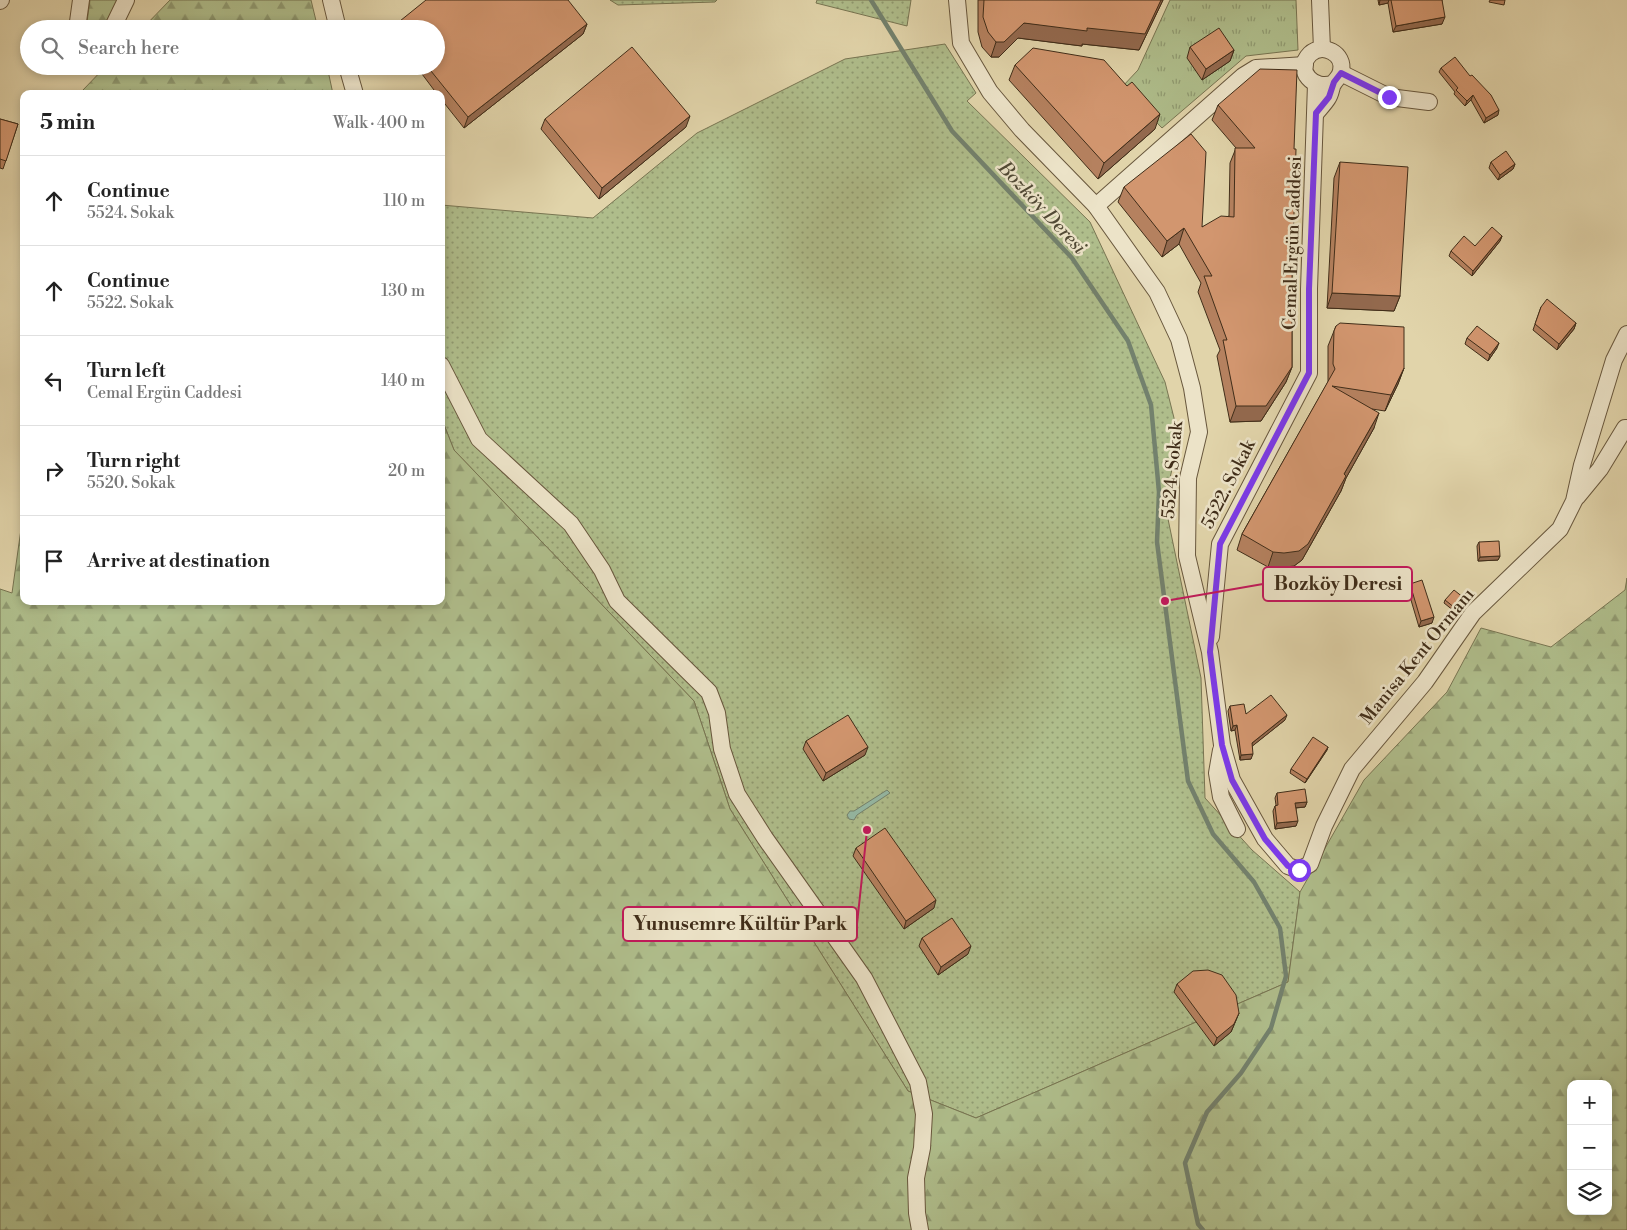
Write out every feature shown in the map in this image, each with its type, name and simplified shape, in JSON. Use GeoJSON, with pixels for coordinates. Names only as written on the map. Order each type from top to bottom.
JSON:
{"type":"FeatureCollection","features":[{"type":"Feature","properties":{"kind":"street"},"geometry":{"type":"LineString","coordinates":[[78,20],[81,0]]}},
{"type":"Feature","properties":{"kind":"street"},"geometry":{"type":"LineString","coordinates":[[116,20],[126,0]]}},
{"type":"Feature","properties":{"kind":"street"},"geometry":{"type":"LineString","coordinates":[[331,0],[336,20]]}},
{"type":"Feature","properties":{"kind":"street","name":"5524. Sokak"},"geometry":{"type":"LineString","coordinates":[[957,0],[961,43],[990,92],[1022,130],[1096,206],[1157,292],[1179,339],[1192,388],[1199,432],[1188,478],[1187,556],[1210,652],[1222,745],[1232,780],[1265,839],[1288,866],[1299,870]]}},
{"type":"Feature","properties":{"kind":"street"},"geometry":{"type":"LineString","coordinates":[[1320,0],[1322,49]]}},
{"type":"Feature","properties":{"kind":"street"},"geometry":{"type":"LineString","coordinates":[[1316,113],[1329,97],[1342,67],[1338,56],[1333,52],[1322,49],[1311,54],[1305,65],[1307,76],[1316,84],[1328,85],[1337,78]]}},
{"type":"Feature","properties":{"kind":"street"},"geometry":{"type":"LineString","coordinates":[[1096,206],[1243,76],[1256,68],[1305,65]]}},
{"type":"Feature","properties":{"kind":"street"},"geometry":{"type":"LineString","coordinates":[[350,75],[354,90]]}},
{"type":"Feature","properties":{"kind":"street"},"geometry":{"type":"LineString","coordinates":[[1337,78],[1389,97],[1429,102]]}},
{"type":"Feature","properties":{"kind":"street","name":"Cemal Ergün Caddesi"},"geometry":{"type":"LineString","coordinates":[[1309,373],[1309,289],[1316,84]]}},
{"type":"Feature","properties":{"kind":"street","name":"Manisa Kent Ormanı"},"geometry":{"type":"LineString","coordinates":[[1299,870],[1310,864],[1324,826],[1352,769],[1425,682],[1473,613],[1560,529],[1574,501],[1582,464],[1611,369],[1627,334]]}},
{"type":"Feature","properties":{"kind":"street"},"geometry":{"type":"LineString","coordinates":[[445,373],[479,439],[572,524],[602,570],[617,601],[708,692],[718,713],[722,749],[737,794],[765,838],[864,978],[918,1082],[924,1114],[922,1148],[916,1178],[917,1213],[920,1230]]}},
{"type":"Feature","properties":{"kind":"street","name":"5522. Sokak"},"geometry":{"type":"LineString","coordinates":[[1210,652],[1220,544],[1309,373]]}},
{"type":"Feature","properties":{"kind":"street"},"geometry":{"type":"LineString","coordinates":[[1574,501],[1600,468],[1625,428],[1627,428]]}},
{"type":"Feature","properties":{"kind":"street"},"geometry":{"type":"LineString","coordinates":[[1222,745],[1217,773],[1221,797],[1236,829]]}},
{"type":"Feature","properties":{"kind":"green space"},"geometry":{"type":"Polygon","coordinates":[[[90,0],[118,0],[107,20],[87,20],[90,0]]]}},
{"type":"Feature","properties":{"kind":"green space"},"geometry":{"type":"Polygon","coordinates":[[[170,0],[311,0],[316,20],[151,20],[170,0]]]}},
{"type":"Feature","properties":{"kind":"green space"},"geometry":{"type":"Polygon","coordinates":[[[610,0],[717,0],[715,2],[618,5],[610,0]]]}},
{"type":"Feature","properties":{"kind":"green space"},"geometry":{"type":"Polygon","coordinates":[[[817,0],[911,0],[907,26],[816,3],[817,0]]]}},
{"type":"Feature","properties":{"kind":"green space"},"geometry":{"type":"Polygon","coordinates":[[[1170,0],[1296,0],[1298,50],[1246,56],[1162,128],[1122,87],[1138,70],[1170,0]]]}},
{"type":"Feature","properties":{"kind":"green space"},"geometry":{"type":"Polygon","coordinates":[[[945,44],[976,93],[967,101],[1090,222],[1165,382],[1179,438],[1170,478],[1168,519],[1201,678],[1205,798],[1252,850],[1300,892],[1288,982],[976,1118],[908,1091],[730,809],[694,701],[454,450],[445,427],[445,205],[593,218],[697,133],[845,59],[945,44]]]}},
{"type":"Feature","properties":{"kind":"green space"},"geometry":{"type":"Polygon","coordinates":[[[97,75],[329,75],[332,90],[83,90],[97,75]]]}},
{"type":"Feature","properties":{"kind":"green space"},"geometry":{"type":"Polygon","coordinates":[[[445,427],[454,450],[694,701],[730,809],[908,1091],[976,1118],[1288,982],[1300,892],[1364,780],[1447,692],[1481,628],[1551,647],[1625,590],[1627,578],[1627,1230],[0,1230],[0,589],[12,593],[20,536],[20,605],[445,605],[445,427]]]}},
{"type":"Feature","properties":{"kind":"shaded area"},"geometry":{"type":"Polygon","coordinates":[[[887,790],[890,793],[857,815],[854,820],[849,819],[847,815],[850,811],[854,811],[887,790]]]}},
{"type":"Feature","properties":{"kind":"building"},"geometry":{"type":"Polygon","coordinates":[[[426,0],[568,0],[587,24],[468,117],[434,75],[445,75],[445,20],[401,20],[426,0]]]}},
{"type":"Feature","properties":{"kind":"building"},"geometry":{"type":"Polygon","coordinates":[[[984,0],[1161,0],[1145,34],[1087,28],[1087,31],[1024,23],[1004,42],[996,42],[988,32],[983,17],[984,0]]]}},
{"type":"Feature","properties":{"kind":"building"},"geometry":{"type":"Polygon","coordinates":[[[1391,0],[1442,0],[1445,17],[1396,26],[1391,0]]]}},
{"type":"Feature","properties":{"kind":"building"},"geometry":{"type":"Polygon","coordinates":[[[1219,28],[1234,50],[1206,69],[1190,47],[1219,28]]]}},
{"type":"Feature","properties":{"kind":"building"},"geometry":{"type":"Polygon","coordinates":[[[632,47],[690,116],[602,188],[545,119],[632,47]]]}},
{"type":"Feature","properties":{"kind":"building"},"geometry":{"type":"Polygon","coordinates":[[[1033,48],[1104,60],[1127,86],[1132,82],[1160,114],[1104,163],[1015,65],[1033,48]]]}},
{"type":"Feature","properties":{"kind":"building"},"geometry":{"type":"Polygon","coordinates":[[[1455,57],[1470,76],[1472,75],[1491,95],[1499,110],[1486,118],[1473,95],[1467,101],[1456,90],[1458,88],[1441,68],[1455,57]]]}},
{"type":"Feature","properties":{"kind":"building"},"geometry":{"type":"Polygon","coordinates":[[[1260,69],[1297,70],[1294,149],[1296,149],[1292,278],[1292,367],[1266,406],[1236,406],[1223,340],[1227,340],[1204,276],[1212,276],[1184,228],[1167,241],[1124,187],[1191,134],[1206,152],[1202,227],[1221,216],[1234,217],[1235,148],[1255,148],[1218,105],[1260,69]]]}},
{"type":"Feature","properties":{"kind":"building"},"geometry":{"type":"Polygon","coordinates":[[[0,119],[18,124],[6,161],[0,159],[0,119]]]}},
{"type":"Feature","properties":{"kind":"building"},"geometry":{"type":"Polygon","coordinates":[[[1506,151],[1515,164],[1500,175],[1491,162],[1506,151]]]}},
{"type":"Feature","properties":{"kind":"building"},"geometry":{"type":"Polygon","coordinates":[[[1340,162],[1408,167],[1400,296],[1332,293],[1340,162]]]}},
{"type":"Feature","properties":{"kind":"building"},"geometry":{"type":"Polygon","coordinates":[[[1492,227],[1502,236],[1473,271],[1451,251],[1464,236],[1475,246],[1492,227]]]}},
{"type":"Feature","properties":{"kind":"building"},"geometry":{"type":"Polygon","coordinates":[[[1547,299],[1576,323],[1559,344],[1535,324],[1541,307],[1547,299]]]}},
{"type":"Feature","properties":{"kind":"building"},"geometry":{"type":"Polygon","coordinates":[[[1340,323],[1404,327],[1404,368],[1391,395],[1332,386],[1379,413],[1344,474],[1346,476],[1308,544],[1299,551],[1273,552],[1242,534],[1335,369],[1333,364],[1334,331],[1340,323]]]}},
{"type":"Feature","properties":{"kind":"building"},"geometry":{"type":"Polygon","coordinates":[[[1477,326],[1499,343],[1490,355],[1467,338],[1477,326]]]}},
{"type":"Feature","properties":{"kind":"building"},"geometry":{"type":"Polygon","coordinates":[[[1499,541],[1500,556],[1480,557],[1479,542],[1499,541]]]}},
{"type":"Feature","properties":{"kind":"building"},"geometry":{"type":"Polygon","coordinates":[[[1422,580],[1434,617],[1421,621],[1410,584],[1422,580]]]}},
{"type":"Feature","properties":{"kind":"building"},"geometry":{"type":"Polygon","coordinates":[[[1454,590],[1464,598],[1455,608],[1445,600],[1454,590]]]}},
{"type":"Feature","properties":{"kind":"building"},"geometry":{"type":"Polygon","coordinates":[[[1271,695],[1287,715],[1252,743],[1253,754],[1241,755],[1237,725],[1233,726],[1230,706],[1244,704],[1246,714],[1271,695]]]}},
{"type":"Feature","properties":{"kind":"building"},"geometry":{"type":"Polygon","coordinates":[[[848,715],[868,747],[826,773],[806,741],[848,715]]]}},
{"type":"Feature","properties":{"kind":"building"},"geometry":{"type":"Polygon","coordinates":[[[1313,737],[1328,747],[1307,779],[1291,769],[1313,737]]]}},
{"type":"Feature","properties":{"kind":"building"},"geometry":{"type":"Polygon","coordinates":[[[1305,789],[1307,802],[1295,803],[1298,821],[1277,823],[1275,806],[1278,805],[1277,793],[1305,789]]]}},
{"type":"Feature","properties":{"kind":"building"},"geometry":{"type":"Polygon","coordinates":[[[885,828],[936,900],[906,921],[856,848],[885,828]]]}},
{"type":"Feature","properties":{"kind":"building"},"geometry":{"type":"Polygon","coordinates":[[[952,918],[971,946],[941,967],[922,938],[952,918]]]}},
{"type":"Feature","properties":{"kind":"building"},"geometry":{"type":"Polygon","coordinates":[[[1208,970],[1222,975],[1236,995],[1239,1013],[1234,1024],[1217,1038],[1177,984],[1193,971],[1208,970]]]}},
{"type":"Feature","properties":{"kind":"waterway","name":"Bozköy Deresi"},"geometry":{"type":"LineString","coordinates":[[871,0],[952,131],[1072,258],[1128,341],[1151,405],[1159,492],[1157,542],[1188,781],[1213,834],[1254,882],[1280,928],[1286,976],[1271,1028],[1241,1073],[1207,1112],[1185,1163],[1198,1224],[1203,1230]]}},
{"type":"Feature","properties":{"kind":"place","name":"Bozköy Deresi"},"geometry":{"type":"Point","coordinates":[1165,601]}},
{"type":"Feature","properties":{"kind":"place","name":"Yunusemre Kültür Park"},"geometry":{"type":"Point","coordinates":[867,830]}},
{"type":"Feature","properties":{"kind":"route"},"geometry":{"type":"LineString","coordinates":[[1299,870],[1288,866],[1265,839],[1232,780],[1222,745],[1210,652],[1220,544],[1309,373],[1309,289],[1316,113],[1329,97],[1334,82],[1341,73],[1389,97]]}}]}
